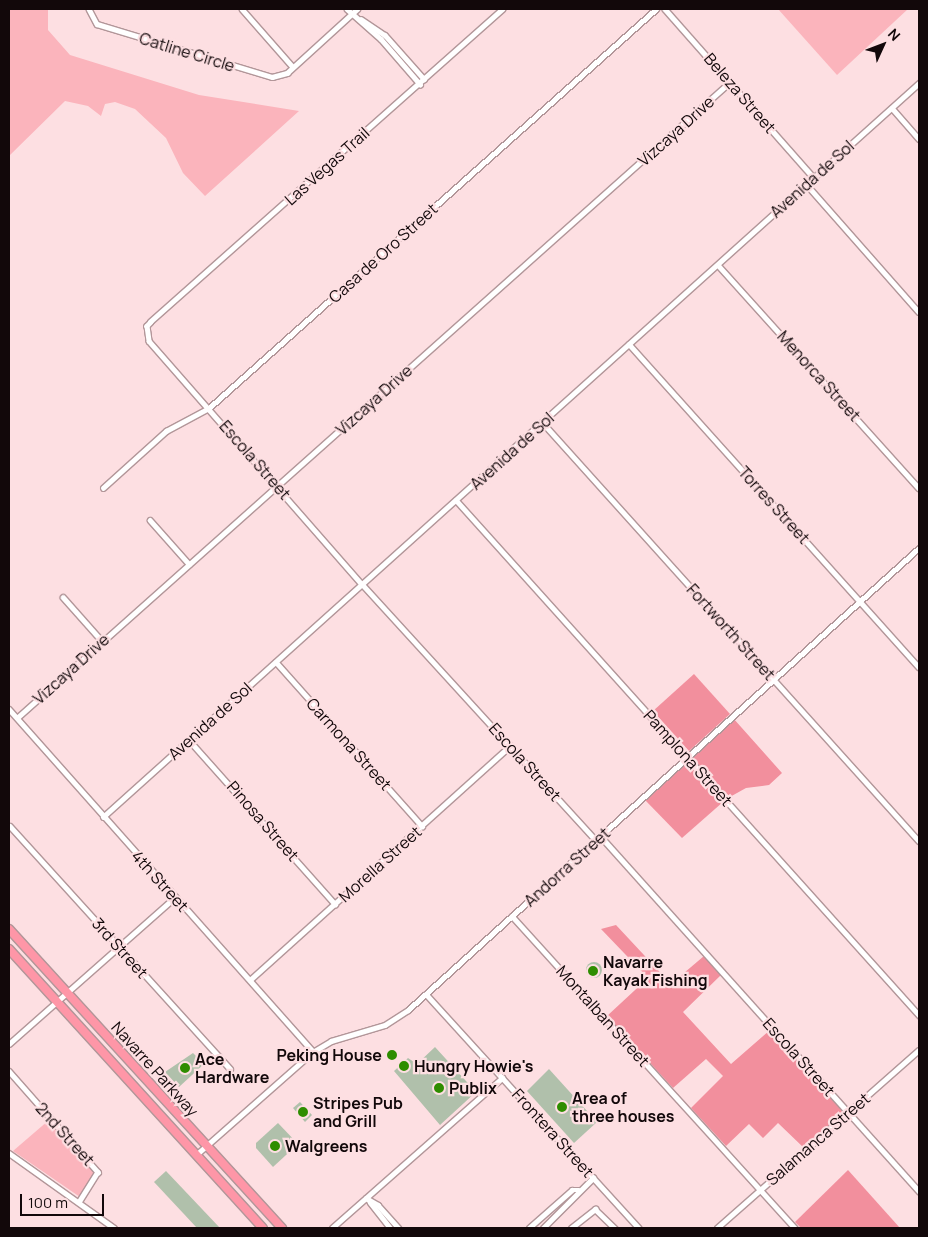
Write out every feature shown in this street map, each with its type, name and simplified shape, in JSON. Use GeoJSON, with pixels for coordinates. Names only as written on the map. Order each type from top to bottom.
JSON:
{"type":"FeatureCollection","features":[{"type":"Feature","properties":{"kind":"highway","name":"Navarre Parkway"},"geometry":{"type":"LineString","coordinates":[[9,928],[282,1228]]}},
{"type":"Feature","properties":{"kind":"highway","name":"Navarre Parkway"},"geometry":{"type":"LineString","coordinates":[[9,949],[263,1228]]}},
{"type":"Feature","properties":{"kind":"street","name":"Catline Circle"},"geometry":{"type":"LineString","coordinates":[[89,9],[97,24],[189,54],[272,77],[280,76],[293,67],[357,9]]}},
{"type":"Feature","properties":{"kind":"street"},"geometry":{"type":"LineString","coordinates":[[242,9],[293,67]]}},
{"type":"Feature","properties":{"kind":"street"},"geometry":{"type":"LineString","coordinates":[[347,9],[380,39],[420,84]]}},
{"type":"Feature","properties":{"kind":"street","name":"Las Vegas Trail"},"geometry":{"type":"LineString","coordinates":[[151,322],[503,9]]}},
{"type":"Feature","properties":{"kind":"street","name":"Casa de Oro Street"},"geometry":{"type":"LineString","coordinates":[[104,488],[166,431],[209,408],[656,9]]}},
{"type":"Feature","properties":{"kind":"street","name":"Beleza Street"},"geometry":{"type":"LineString","coordinates":[[665,9],[814,178]]}},
{"type":"Feature","properties":{"kind":"street"},"geometry":{"type":"LineString","coordinates":[[351,14],[385,35],[424,79]]}},
{"type":"Feature","properties":{"kind":"street","name":"Vizcaya Drive"},"geometry":{"type":"LineString","coordinates":[[17,718],[730,82]]}},
{"type":"Feature","properties":{"kind":"street","name":"Avenida de Sol"},"geometry":{"type":"LineString","coordinates":[[103,817],[919,83]]}},
{"type":"Feature","properties":{"kind":"street"},"geometry":{"type":"LineString","coordinates":[[892,108],[919,139]]}},
{"type":"Feature","properties":{"kind":"street"},"geometry":{"type":"LineString","coordinates":[[806,185],[919,312]]}},
{"type":"Feature","properties":{"kind":"street","name":"Menorca Street"},"geometry":{"type":"LineString","coordinates":[[718,265],[919,488]]}},
{"type":"Feature","properties":{"kind":"street","name":"Escola Street"},"geometry":{"type":"LineString","coordinates":[[151,322],[148,326],[149,342],[277,485],[362,584],[510,746],[599,839],[604,840],[919,1191]]}},
{"type":"Feature","properties":{"kind":"street","name":"Torres Street"},"geometry":{"type":"LineString","coordinates":[[629,344],[919,667]]}},
{"type":"Feature","properties":{"kind":"street","name":"Fortworth Street"},"geometry":{"type":"LineString","coordinates":[[543,423],[919,841]]}},
{"type":"Feature","properties":{"kind":"street","name":"Pamplona Street"},"geometry":{"type":"LineString","coordinates":[[456,500],[919,1015]]}},
{"type":"Feature","properties":{"kind":"street"},"geometry":{"type":"LineString","coordinates":[[150,520],[189,564]]}},
{"type":"Feature","properties":{"kind":"street","name":"Andorra Street"},"geometry":{"type":"LineString","coordinates":[[196,1155],[313,1052],[331,1041],[385,1026],[426,994],[599,839],[773,678],[861,602],[919,548]]}},
{"type":"Feature","properties":{"kind":"street"},"geometry":{"type":"LineString","coordinates":[[62,597],[102,641]]}},
{"type":"Feature","properties":{"kind":"street","name":"Carmona Street"},"geometry":{"type":"LineString","coordinates":[[276,662],[422,826]]}},
{"type":"Feature","properties":{"kind":"street","name":"4th Street"},"geometry":{"type":"LineString","coordinates":[[9,709],[174,898],[313,1052]]}},
{"type":"Feature","properties":{"kind":"street","name":"Pinosa Street"},"geometry":{"type":"LineString","coordinates":[[189,740],[335,904]]}},
{"type":"Feature","properties":{"kind":"street","name":"Morella Street"},"geometry":{"type":"LineString","coordinates":[[250,980],[510,746]]}},
{"type":"Feature","properties":{"kind":"street","name":"3rd Street"},"geometry":{"type":"LineString","coordinates":[[10,826],[230,1070]]}},
{"type":"Feature","properties":{"kind":"street"},"geometry":{"type":"LineString","coordinates":[[9,1044],[174,898]]}},
{"type":"Feature","properties":{"kind":"street","name":"Montalban Street"},"geometry":{"type":"LineString","coordinates":[[512,916],[795,1228]]}},
{"type":"Feature","properties":{"kind":"street","name":"Frontera Street"},"geometry":{"type":"LineString","coordinates":[[426,994],[639,1228]]}},
{"type":"Feature","properties":{"kind":"street","name":"Salamanca Street"},"geometry":{"type":"LineString","coordinates":[[717,1228],[919,1050]]}},
{"type":"Feature","properties":{"kind":"street","name":"2nd Street"},"geometry":{"type":"LineString","coordinates":[[9,1071],[98,1172],[80,1201]]}},
{"type":"Feature","properties":{"kind":"street"},"geometry":{"type":"LineString","coordinates":[[332,1228],[502,1078]]}},
{"type":"Feature","properties":{"kind":"street"},"geometry":{"type":"LineString","coordinates":[[9,1153],[80,1201],[114,1228]]}},
{"type":"Feature","properties":{"kind":"street"},"geometry":{"type":"LineString","coordinates":[[529,1228],[572,1190],[579,1190],[593,1178]]}},
{"type":"Feature","properties":{"kind":"street"},"geometry":{"type":"LineString","coordinates":[[543,1228],[578,1197],[579,1190]]}},
{"type":"Feature","properties":{"kind":"street"},"geometry":{"type":"LineString","coordinates":[[366,1198],[390,1228]]}},
{"type":"Feature","properties":{"kind":"street"},"geometry":{"type":"LineString","coordinates":[[370,1202],[378,1205],[399,1228]]}},
{"type":"Feature","properties":{"kind":"street"},"geometry":{"type":"LineString","coordinates":[[571,1228],[595,1209],[615,1228]]}},
{"type":"Feature","properties":{"kind":"shaded area"},"geometry":{"type":"Polygon","coordinates":[[[9,9],[48,9],[48,30],[70,55],[199,95],[299,111],[205,196],[183,173],[166,138],[135,109],[115,102],[105,104],[101,116],[88,106],[65,101],[9,156],[9,9]]]}},
{"type":"Feature","properties":{"kind":"shaded area"},"geometry":{"type":"Polygon","coordinates":[[[778,9],[908,9],[837,75],[778,9]]]}},
{"type":"Feature","properties":{"kind":"shaded area"},"geometry":{"type":"Polygon","coordinates":[[[694,674],[730,714],[689,751],[653,711],[694,674]]]}},
{"type":"Feature","properties":{"kind":"shaded area"},"geometry":{"type":"Polygon","coordinates":[[[733,718],[782,773],[769,785],[746,788],[728,798],[691,757],[733,718]]]}},
{"type":"Feature","properties":{"kind":"shaded area"},"geometry":{"type":"Polygon","coordinates":[[[686,761],[723,802],[682,838],[645,800],[686,761]]]}},
{"type":"Feature","properties":{"kind":"shaded area"},"geometry":{"type":"Polygon","coordinates":[[[616,925],[671,984],[704,956],[721,975],[683,1012],[731,1064],[770,1030],[844,1113],[804,1148],[778,1123],[763,1138],[749,1124],[726,1146],[691,1108],[723,1076],[706,1059],[673,1088],[607,1016],[648,978],[601,929],[616,925]]]}},
{"type":"Feature","properties":{"kind":"shaded area"},"geometry":{"type":"Polygon","coordinates":[[[49,1120],[95,1173],[80,1197],[13,1151],[49,1120]]]}},
{"type":"Feature","properties":{"kind":"shaded area"},"geometry":{"type":"Polygon","coordinates":[[[848,1170],[900,1228],[801,1228],[795,1222],[848,1170]]]}},
{"type":"Feature","properties":{"kind":"building","name":"Navarre Kayak Fishing"},"geometry":{"type":"Polygon","coordinates":[[[594,962],[600,964],[602,970],[600,976],[594,978],[588,976],[586,970],[588,964],[594,962]]]}},
{"type":"Feature","properties":{"kind":"building","name":"Publix"},"geometry":{"type":"Polygon","coordinates":[[[435,1047],[476,1092],[440,1125],[394,1071],[408,1058],[417,1064],[435,1047]]]}},
{"type":"Feature","properties":{"kind":"building","name":"Ace Hardware"},"geometry":{"type":"Polygon","coordinates":[[[193,1053],[204,1064],[179,1087],[165,1072],[193,1053]]]}},
{"type":"Feature","properties":{"kind":"building","name":"Area of three houses"},"geometry":{"type":"Polygon","coordinates":[[[549,1069],[597,1122],[574,1143],[527,1091],[549,1069]]]}},
{"type":"Feature","properties":{"kind":"building","name":"Stripes Pub and Grill"},"geometry":{"type":"Polygon","coordinates":[[[300,1102],[312,1115],[305,1122],[293,1108],[300,1102]]]}},
{"type":"Feature","properties":{"kind":"building","name":"Walgreens"},"geometry":{"type":"Polygon","coordinates":[[[278,1123],[298,1144],[273,1167],[256,1148],[256,1143],[278,1123]]]}},
{"type":"Feature","properties":{"kind":"building"},"geometry":{"type":"Polygon","coordinates":[[[166,1171],[220,1228],[197,1228],[154,1182],[166,1171]]]}},
{"type":"Feature","properties":{"kind":"place","name":"Navarre Kayak Fishing"},"geometry":{"type":"Point","coordinates":[593,971]}},
{"type":"Feature","properties":{"kind":"place","name":"Peking House"},"geometry":{"type":"Point","coordinates":[392,1055]}},
{"type":"Feature","properties":{"kind":"place","name":"Hungry Howie's"},"geometry":{"type":"Point","coordinates":[404,1066]}},
{"type":"Feature","properties":{"kind":"place","name":"Ace Hardware"},"geometry":{"type":"Point","coordinates":[185,1068]}},
{"type":"Feature","properties":{"kind":"place","name":"Publix"},"geometry":{"type":"Point","coordinates":[439,1088]}},
{"type":"Feature","properties":{"kind":"place","name":"Area of three houses"},"geometry":{"type":"Point","coordinates":[562,1107]}},
{"type":"Feature","properties":{"kind":"place","name":"Stripes Pub and Grill"},"geometry":{"type":"Point","coordinates":[303,1112]}},
{"type":"Feature","properties":{"kind":"place","name":"Walgreens"},"geometry":{"type":"Point","coordinates":[275,1146]}}]}
